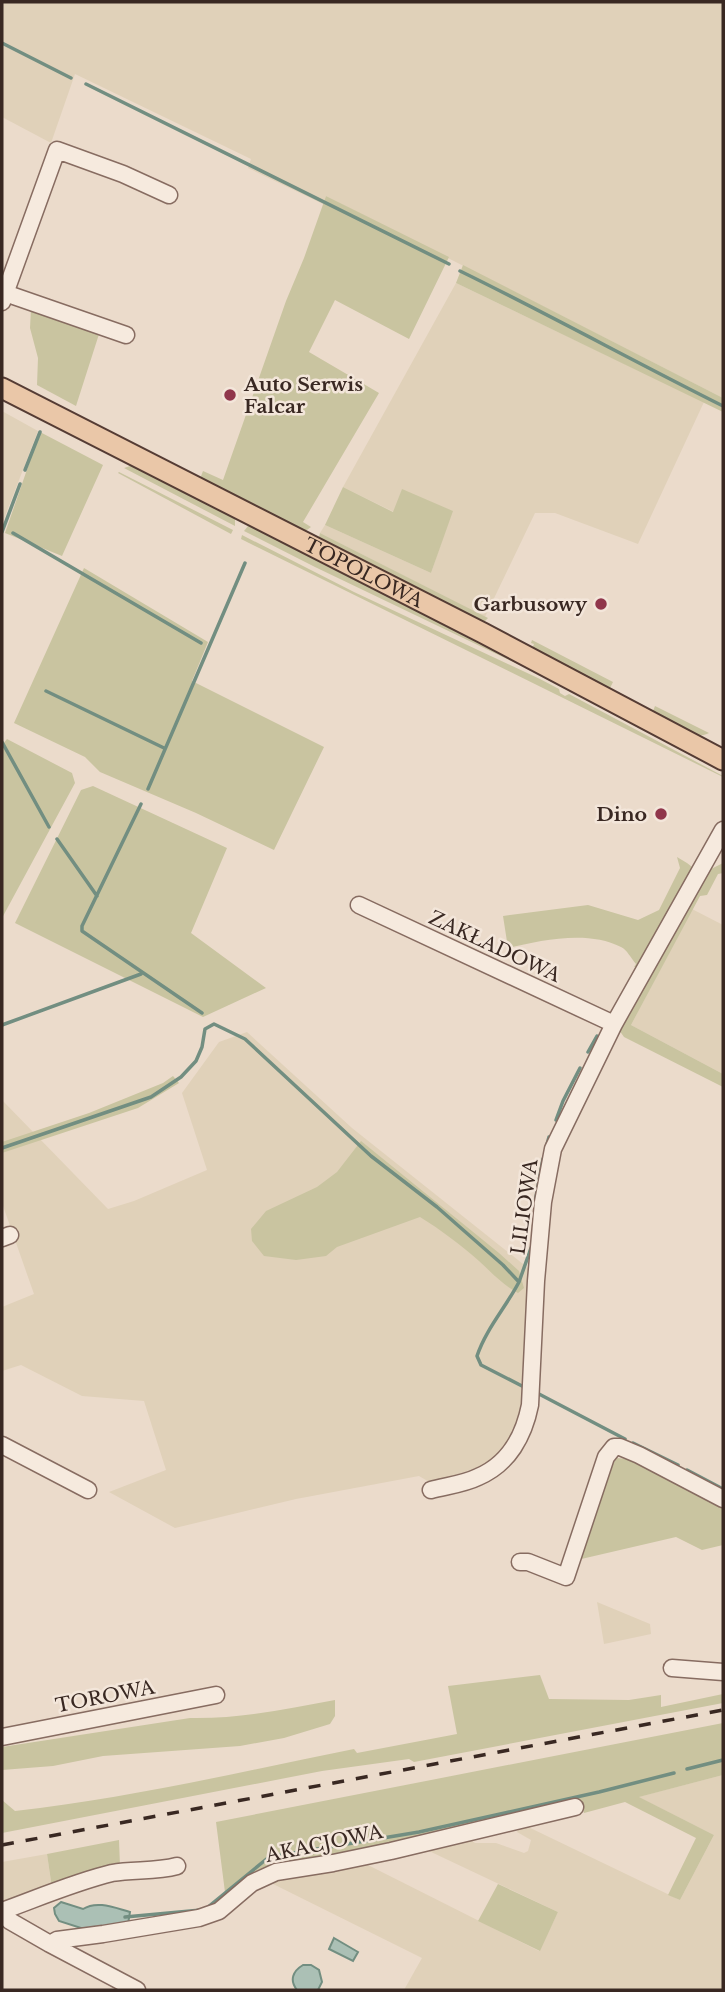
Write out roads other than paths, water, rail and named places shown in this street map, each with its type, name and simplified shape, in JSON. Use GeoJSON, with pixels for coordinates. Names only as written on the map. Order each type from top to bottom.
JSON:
{"type":"FeatureCollection","features":[{"type":"Feature","properties":{"kind":"main road","name":"TOPOLOWA"},"geometry":{"type":"LineString","coordinates":[[2,388],[483,633],[723,760]]}},
{"type":"Feature","properties":{"kind":"street"},"geometry":{"type":"LineString","coordinates":[[126,335],[4,298],[57,150],[123,174],[169,195]]}},
{"type":"Feature","properties":{"kind":"street","name":"LILIOWA"},"geometry":{"type":"LineString","coordinates":[[431,1490],[478,1477],[504,1460],[519,1440],[526,1424],[530,1395],[543,1202],[553,1149],[614,1024],[723,830]]}},
{"type":"Feature","properties":{"kind":"street","name":"ZAKŁADOWA"},"geometry":{"type":"LineString","coordinates":[[359,905],[614,1024]]}},
{"type":"Feature","properties":{"kind":"street"},"geometry":{"type":"LineString","coordinates":[[2,1445],[88,1490]]}},
{"type":"Feature","properties":{"kind":"street"},"geometry":{"type":"LineString","coordinates":[[520,1562],[528,1562],[566,1577],[606,1457],[614,1447],[630,1451],[723,1499]]}},
{"type":"Feature","properties":{"kind":"street"},"geometry":{"type":"LineString","coordinates":[[672,1668],[723,1672]]}},
{"type":"Feature","properties":{"kind":"street","name":"TOROWA"},"geometry":{"type":"LineString","coordinates":[[2,1737],[216,1695]]}},
{"type":"Feature","properties":{"kind":"street","name":"AKACJOWA"},"geometry":{"type":"LineString","coordinates":[[50,1944],[57,1940],[199,1918],[219,1911],[252,1883],[276,1872],[390,1851],[575,1807]]}},
{"type":"Feature","properties":{"kind":"street"},"geometry":{"type":"LineString","coordinates":[[137,1990],[10,1921],[2,1912],[107,1874],[132,1869],[154,1871],[177,1866]]}},
{"type":"Feature","properties":{"kind":"waterway"},"geometry":{"type":"LineString","coordinates":[[2,43],[71,78]]}},
{"type":"Feature","properties":{"kind":"waterway"},"geometry":{"type":"LineString","coordinates":[[86,84],[449,264]]}},
{"type":"Feature","properties":{"kind":"waterway"},"geometry":{"type":"LineString","coordinates":[[460,271],[723,406]]}},
{"type":"Feature","properties":{"kind":"waterway"},"geometry":{"type":"LineString","coordinates":[[25,470],[40,432]]}},
{"type":"Feature","properties":{"kind":"waterway"},"geometry":{"type":"LineString","coordinates":[[2,532],[20,484]]}},
{"type":"Feature","properties":{"kind":"waterway"},"geometry":{"type":"LineString","coordinates":[[13,533],[201,643]]}},
{"type":"Feature","properties":{"kind":"waterway"},"geometry":{"type":"LineString","coordinates":[[148,789],[245,563]]}},
{"type":"Feature","properties":{"kind":"waterway"},"geometry":{"type":"LineString","coordinates":[[46,691],[164,748]]}},
{"type":"Feature","properties":{"kind":"waterway"},"geometry":{"type":"LineString","coordinates":[[2,742],[49,827]]}},
{"type":"Feature","properties":{"kind":"waterway"},"geometry":{"type":"LineString","coordinates":[[141,804],[82,926],[82,931],[202,1013]]}},
{"type":"Feature","properties":{"kind":"waterway"},"geometry":{"type":"LineString","coordinates":[[57,839],[97,896]]}},
{"type":"Feature","properties":{"kind":"waterway"},"geometry":{"type":"LineString","coordinates":[[2,1025],[141,974]]}},
{"type":"Feature","properties":{"kind":"waterway"},"geometry":{"type":"LineString","coordinates":[[2,1148],[151,1097],[181,1077],[196,1061],[205,1029],[214,1024],[245,1039],[371,1156],[437,1207],[519,1282],[477,1356],[481,1365],[522,1386]]}},
{"type":"Feature","properties":{"kind":"waterway"},"geometry":{"type":"LineString","coordinates":[[588,1052],[597,1036]]}},
{"type":"Feature","properties":{"kind":"waterway"},"geometry":{"type":"LineString","coordinates":[[556,1120],[580,1068]]}},
{"type":"Feature","properties":{"kind":"waterway"},"geometry":{"type":"LineString","coordinates":[[546,1148],[549,1137]]}},
{"type":"Feature","properties":{"kind":"waterway"},"geometry":{"type":"LineString","coordinates":[[535,1202],[543,1159]]}},
{"type":"Feature","properties":{"kind":"waterway"},"geometry":{"type":"LineString","coordinates":[[519,1282],[531,1248]]}},
{"type":"Feature","properties":{"kind":"waterway"},"geometry":{"type":"LineString","coordinates":[[539,1394],[625,1439]]}},
{"type":"Feature","properties":{"kind":"waterway"},"geometry":{"type":"LineString","coordinates":[[633,1443],[678,1465]]}},
{"type":"Feature","properties":{"kind":"waterway"},"geometry":{"type":"LineString","coordinates":[[687,1470],[723,1489]]}},
{"type":"Feature","properties":{"kind":"waterway"},"geometry":{"type":"LineString","coordinates":[[687,1769],[723,1760]]}},
{"type":"Feature","properties":{"kind":"waterway"},"geometry":{"type":"LineString","coordinates":[[208,1907],[269,1857],[419,1832],[674,1773]]}},
{"type":"Feature","properties":{"kind":"waterway"},"geometry":{"type":"LineString","coordinates":[[125,1917],[201,1910]]}},
{"type":"Feature","properties":{"kind":"railway"},"geometry":{"type":"LineString","coordinates":[[2,1845],[723,1710]]}},
{"type":"Feature","properties":{"kind":"place","name":"Auto Serwis Falcar"},"geometry":{"type":"Point","coordinates":[230,395]}},
{"type":"Feature","properties":{"kind":"place","name":"Garbusowy"},"geometry":{"type":"Point","coordinates":[601,604]}},
{"type":"Feature","properties":{"kind":"place","name":"Dino"},"geometry":{"type":"Point","coordinates":[661,814]}}]}
